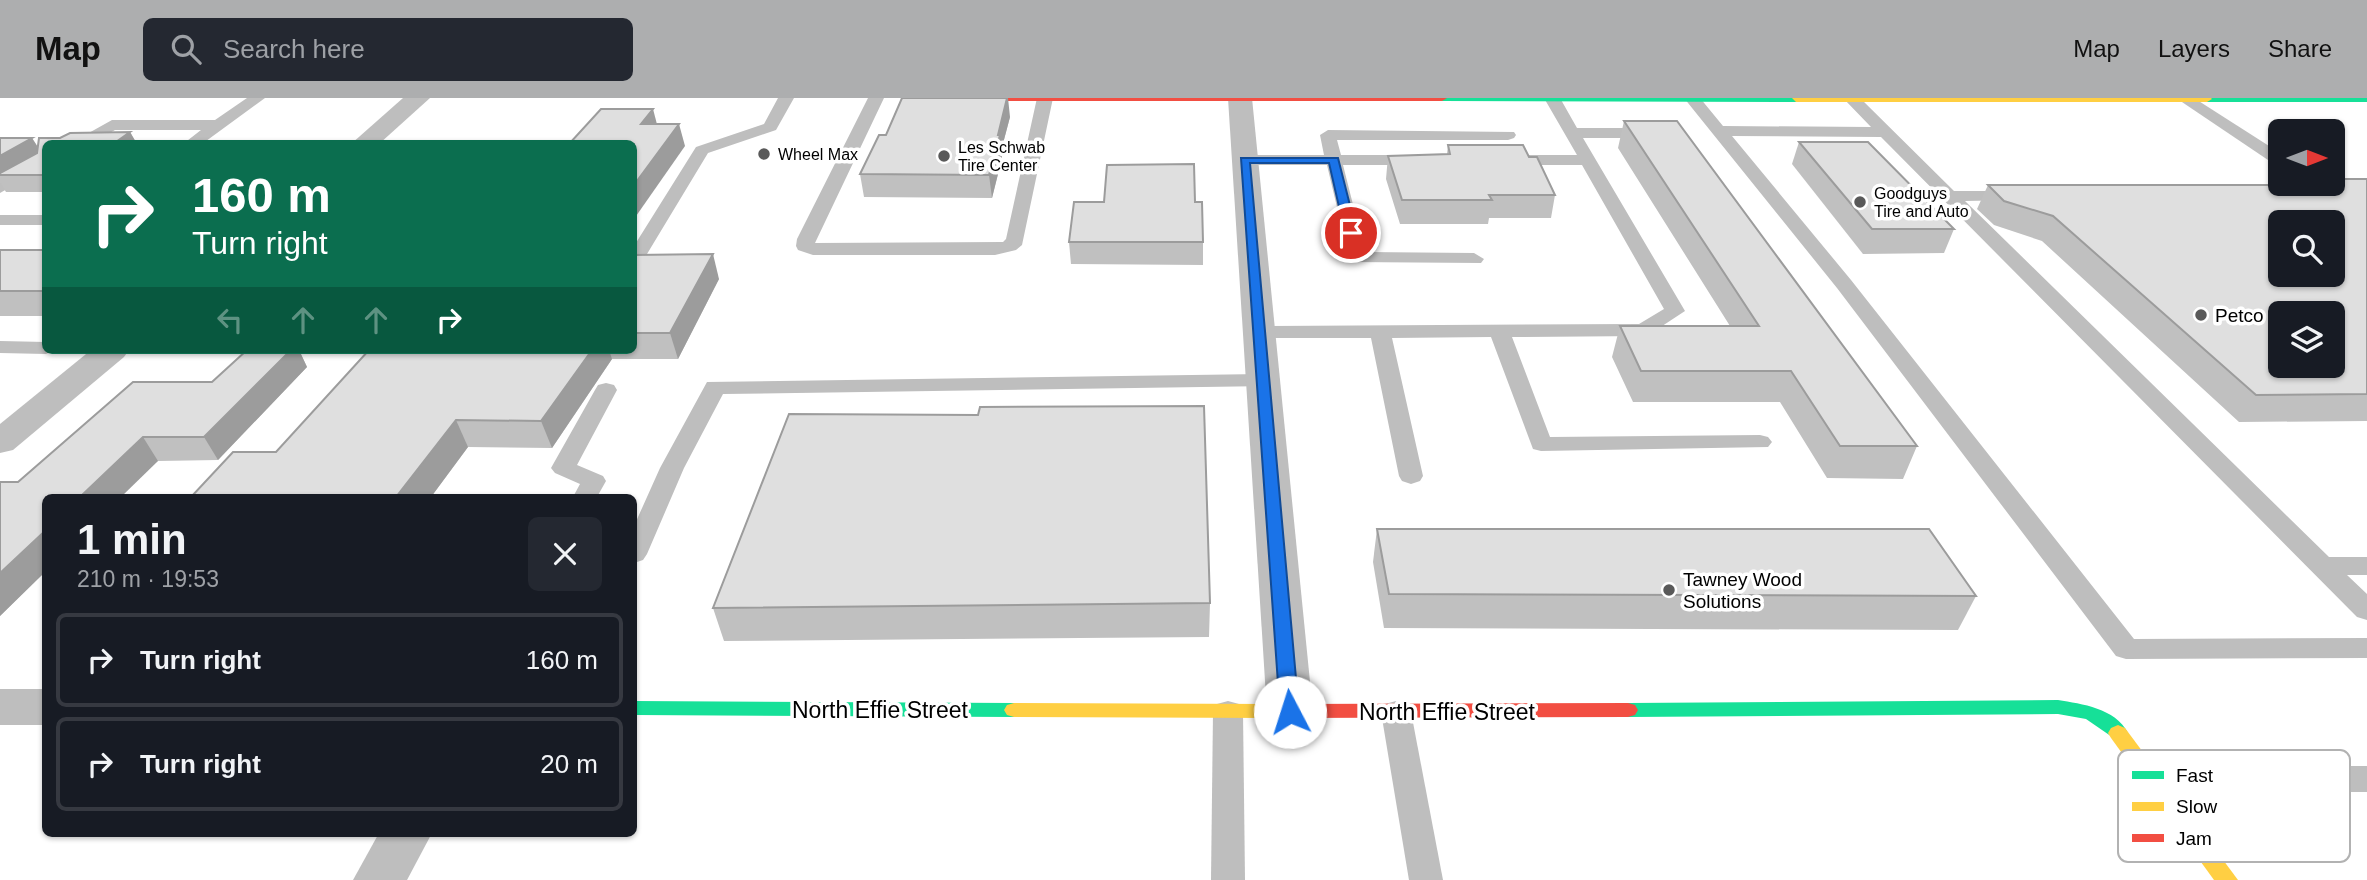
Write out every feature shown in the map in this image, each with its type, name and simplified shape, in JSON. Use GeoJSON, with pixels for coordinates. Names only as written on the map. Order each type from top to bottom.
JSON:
{"type":"FeatureCollection","features":[{"type":"Feature","properties":{"kind":"main road"},"geometry":{"type":"LineString","coordinates":[[999,98],[2367,99]]}},
{"type":"Feature","properties":{"kind":"main road","name":"North Effie Street"},"geometry":{"type":"LineString","coordinates":[[637,708],[1396,712],[2059,707],[2091,713],[2115,729],[2131,750]]}},
{"type":"Feature","properties":{"kind":"main road"},"geometry":{"type":"LineString","coordinates":[[2214,862],[2227,880]]}},
{"type":"Feature","properties":{"kind":"street"},"geometry":{"type":"LineString","coordinates":[[368,140],[418,98]]}},
{"type":"Feature","properties":{"kind":"street"},"geometry":{"type":"LineString","coordinates":[[1240,98],[1290,712]]}},
{"type":"Feature","properties":{"kind":"street"},"geometry":{"type":"LineString","coordinates":[[0,442],[107,354]]}},
{"type":"Feature","properties":{"kind":"street"},"geometry":{"type":"LineString","coordinates":[[0,707],[42,707]]}},
{"type":"Feature","properties":{"kind":"street"},"geometry":{"type":"LineString","coordinates":[[380,880],[404,837]]}},
{"type":"Feature","properties":{"kind":"lane"},"geometry":{"type":"LineString","coordinates":[[197,140],[257,98]]}},
{"type":"Feature","properties":{"kind":"lane"},"geometry":{"type":"LineString","coordinates":[[637,254],[679,191],[702,150],[770,127],[786,98]]}},
{"type":"Feature","properties":{"kind":"lane"},"geometry":{"type":"LineString","coordinates":[[876,98],[806,239],[805,246],[969,249],[1009,246],[1015,242],[1045,98]]}},
{"type":"Feature","properties":{"kind":"lane"},"geometry":{"type":"LineString","coordinates":[[1259,332],[1643,330],[1675,311],[1552,98]]}},
{"type":"Feature","properties":{"kind":"lane"},"geometry":{"type":"LineString","coordinates":[[1692,98],[1844,284],[2126,649],[2367,648]]}},
{"type":"Feature","properties":{"kind":"lane"},"geometry":{"type":"LineString","coordinates":[[2185,98],[2268,152]]}},
{"type":"Feature","properties":{"kind":"lane"},"geometry":{"type":"LineString","coordinates":[[1851,99],[2367,610]]}},
{"type":"Feature","properties":{"kind":"lane"},"geometry":{"type":"LineString","coordinates":[[84,140],[112,125],[218,125]]}},
{"type":"Feature","properties":{"kind":"lane"},"geometry":{"type":"LineString","coordinates":[[1720,131],[1885,132]]}},
{"type":"Feature","properties":{"kind":"lane"},"geometry":{"type":"LineString","coordinates":[[1572,132],[1649,133]]}},
{"type":"Feature","properties":{"kind":"lane"},"geometry":{"type":"LineString","coordinates":[[1474,259],[1357,258],[1328,135],[1507,135]]}},
{"type":"Feature","properties":{"kind":"lane"},"geometry":{"type":"LineString","coordinates":[[1245,160],[1441,160]]}},
{"type":"Feature","properties":{"kind":"lane"},"geometry":{"type":"LineString","coordinates":[[1494,160],[1588,160]]}},
{"type":"Feature","properties":{"kind":"lane"},"geometry":{"type":"LineString","coordinates":[[0,188],[42,162]]}},
{"type":"Feature","properties":{"kind":"lane"},"geometry":{"type":"LineString","coordinates":[[1949,196],[2034,195]]}},
{"type":"Feature","properties":{"kind":"lane"},"geometry":{"type":"LineString","coordinates":[[0,220],[42,220]]}},
{"type":"Feature","properties":{"kind":"lane"},"geometry":{"type":"LineString","coordinates":[[1380,331],[1411,476]]}},
{"type":"Feature","properties":{"kind":"lane"},"geometry":{"type":"LineString","coordinates":[[1499,331],[1541,444],[1760,442]]}},
{"type":"Feature","properties":{"kind":"lane"},"geometry":{"type":"LineString","coordinates":[[0,347],[42,348]]}},
{"type":"Feature","properties":{"kind":"lane"},"geometry":{"type":"LineString","coordinates":[[637,547],[673,468],[715,387],[1262,381]]}},
{"type":"Feature","properties":{"kind":"lane"},"geometry":{"type":"LineString","coordinates":[[587,494],[594,481],[563,468],[606,390]]}},
{"type":"Feature","properties":{"kind":"lane"},"geometry":{"type":"LineString","coordinates":[[2322,566],[2367,566]]}},
{"type":"Feature","properties":{"kind":"lane"},"geometry":{"type":"LineString","coordinates":[[1228,712],[1228,880]]}},
{"type":"Feature","properties":{"kind":"lane"},"geometry":{"type":"LineString","coordinates":[[1396,712],[1426,880]]}},
{"type":"Feature","properties":{"kind":"building","name":"Les Schwab Tire Center"},"geometry":{"type":"Polygon","coordinates":[[[902,98],[1007,98],[989,175],[860,174],[879,135],[886,135],[902,98]]]}},
{"type":"Feature","properties":{"kind":"building"},"geometry":{"type":"Polygon","coordinates":[[[601,109],[653,109],[641,124],[679,124],[637,181],[637,140],[573,140],[601,109]]]}},
{"type":"Feature","properties":{"kind":"building"},"geometry":{"type":"Polygon","coordinates":[[[1624,121],[1677,121],[1917,446],[1840,446],[1791,371],[1641,371],[1620,326],[1759,326],[1624,121]]]}},
{"type":"Feature","properties":{"kind":"building"},"geometry":{"type":"Polygon","coordinates":[[[130,132],[119,140],[42,140],[42,175],[0,175],[37,153],[39,138],[60,138],[70,133],[130,132]]]}},
{"type":"Feature","properties":{"kind":"building"},"geometry":{"type":"Polygon","coordinates":[[[0,138],[32,138],[0,156],[0,138]]]}},
{"type":"Feature","properties":{"kind":"building"},"geometry":{"type":"Polygon","coordinates":[[[1799,142],[1868,142],[1954,229],[1872,229],[1799,142]]]}},
{"type":"Feature","properties":{"kind":"building"},"geometry":{"type":"Polygon","coordinates":[[[1448,145],[1523,145],[1529,157],[1537,157],[1555,195],[1489,195],[1492,200],[1402,200],[1388,156],[1450,154],[1448,145]]]}},
{"type":"Feature","properties":{"kind":"building"},"geometry":{"type":"Polygon","coordinates":[[[1194,164],[1195,202],[1202,202],[1203,242],[1069,242],[1074,202],[1104,202],[1107,165],[1194,164]]]}},
{"type":"Feature","properties":{"kind":"building","name":"Petco"},"geometry":{"type":"Polygon","coordinates":[[[2345,179],[2367,179],[2367,394],[2256,395],[2053,216],[2004,201],[1988,185],[2268,185],[2268,196],[2345,196],[2345,179]]]}},
{"type":"Feature","properties":{"kind":"building"},"geometry":{"type":"Polygon","coordinates":[[[0,250],[42,250],[42,291],[0,291],[0,250]]]}},
{"type":"Feature","properties":{"kind":"building"},"geometry":{"type":"Polygon","coordinates":[[[713,254],[670,333],[637,333],[637,255],[713,254]]]}},
{"type":"Feature","properties":{"kind":"building"},"geometry":{"type":"Polygon","coordinates":[[[243,354],[287,354],[204,437],[143,437],[83,494],[42,494],[42,534],[0,573],[0,482],[18,482],[133,382],[212,382],[243,354]]]}},
{"type":"Feature","properties":{"kind":"building"},"geometry":{"type":"Polygon","coordinates":[[[365,354],[589,354],[541,421],[456,420],[398,494],[194,494],[233,452],[276,452],[365,354]]]}},
{"type":"Feature","properties":{"kind":"building"},"geometry":{"type":"Polygon","coordinates":[[[1204,406],[1210,603],[713,608],[789,414],[978,415],[980,407],[1204,406]]]}},
{"type":"Feature","properties":{"kind":"building"},"geometry":{"type":"Polygon","coordinates":[[[1377,529],[1929,529],[1976,596],[1389,594],[1377,529]]]}},
{"type":"Feature","properties":{"kind":"traffic: fast"},"geometry":{"type":"LineString","coordinates":[[1442,98],[1796,99]]}},
{"type":"Feature","properties":{"kind":"traffic: fast"},"geometry":{"type":"LineString","coordinates":[[2207,99],[2367,99]]}},
{"type":"Feature","properties":{"kind":"traffic: fast"},"geometry":{"type":"LineString","coordinates":[[1628,710],[2058,707],[2091,713],[2118,733]]}},
{"type":"Feature","properties":{"kind":"traffic: fast"},"geometry":{"type":"LineString","coordinates":[[637,708],[1014,710]]}},
{"type":"Feature","properties":{"kind":"traffic: slow"},"geometry":{"type":"LineString","coordinates":[[1796,99],[2207,99]]}},
{"type":"Feature","properties":{"kind":"traffic: slow"},"geometry":{"type":"LineString","coordinates":[[1014,710],[1290,711]]}},
{"type":"Feature","properties":{"kind":"traffic: slow"},"geometry":{"type":"LineString","coordinates":[[2118,733],[2131,750]]}},
{"type":"Feature","properties":{"kind":"traffic: slow"},"geometry":{"type":"LineString","coordinates":[[2214,862],[2227,880]]}},
{"type":"Feature","properties":{"kind":"traffic: jam"},"geometry":{"type":"LineString","coordinates":[[999,98],[1442,98]]}},
{"type":"Feature","properties":{"kind":"traffic: jam"},"geometry":{"type":"LineString","coordinates":[[1290,711],[1628,710]]}},
{"type":"Feature","properties":{"kind":"place","name":"Wheel Max"},"geometry":{"type":"Point","coordinates":[764,154]}},
{"type":"Feature","properties":{"kind":"place","name":"Les Schwab Tire Center"},"geometry":{"type":"Point","coordinates":[944,156]}},
{"type":"Feature","properties":{"kind":"place","name":"Goodguys Tire and Auto"},"geometry":{"type":"Point","coordinates":[1860,202]}},
{"type":"Feature","properties":{"kind":"place","name":"Petco"},"geometry":{"type":"Point","coordinates":[2201,315]}},
{"type":"Feature","properties":{"kind":"place","name":"Tawney Wood Solutions"},"geometry":{"type":"Point","coordinates":[1669,590]}},
{"type":"Feature","properties":{"kind":"route"},"geometry":{"type":"LineString","coordinates":[[1290,712],[1245,160],[1334,160],[1351,233]]}}]}
